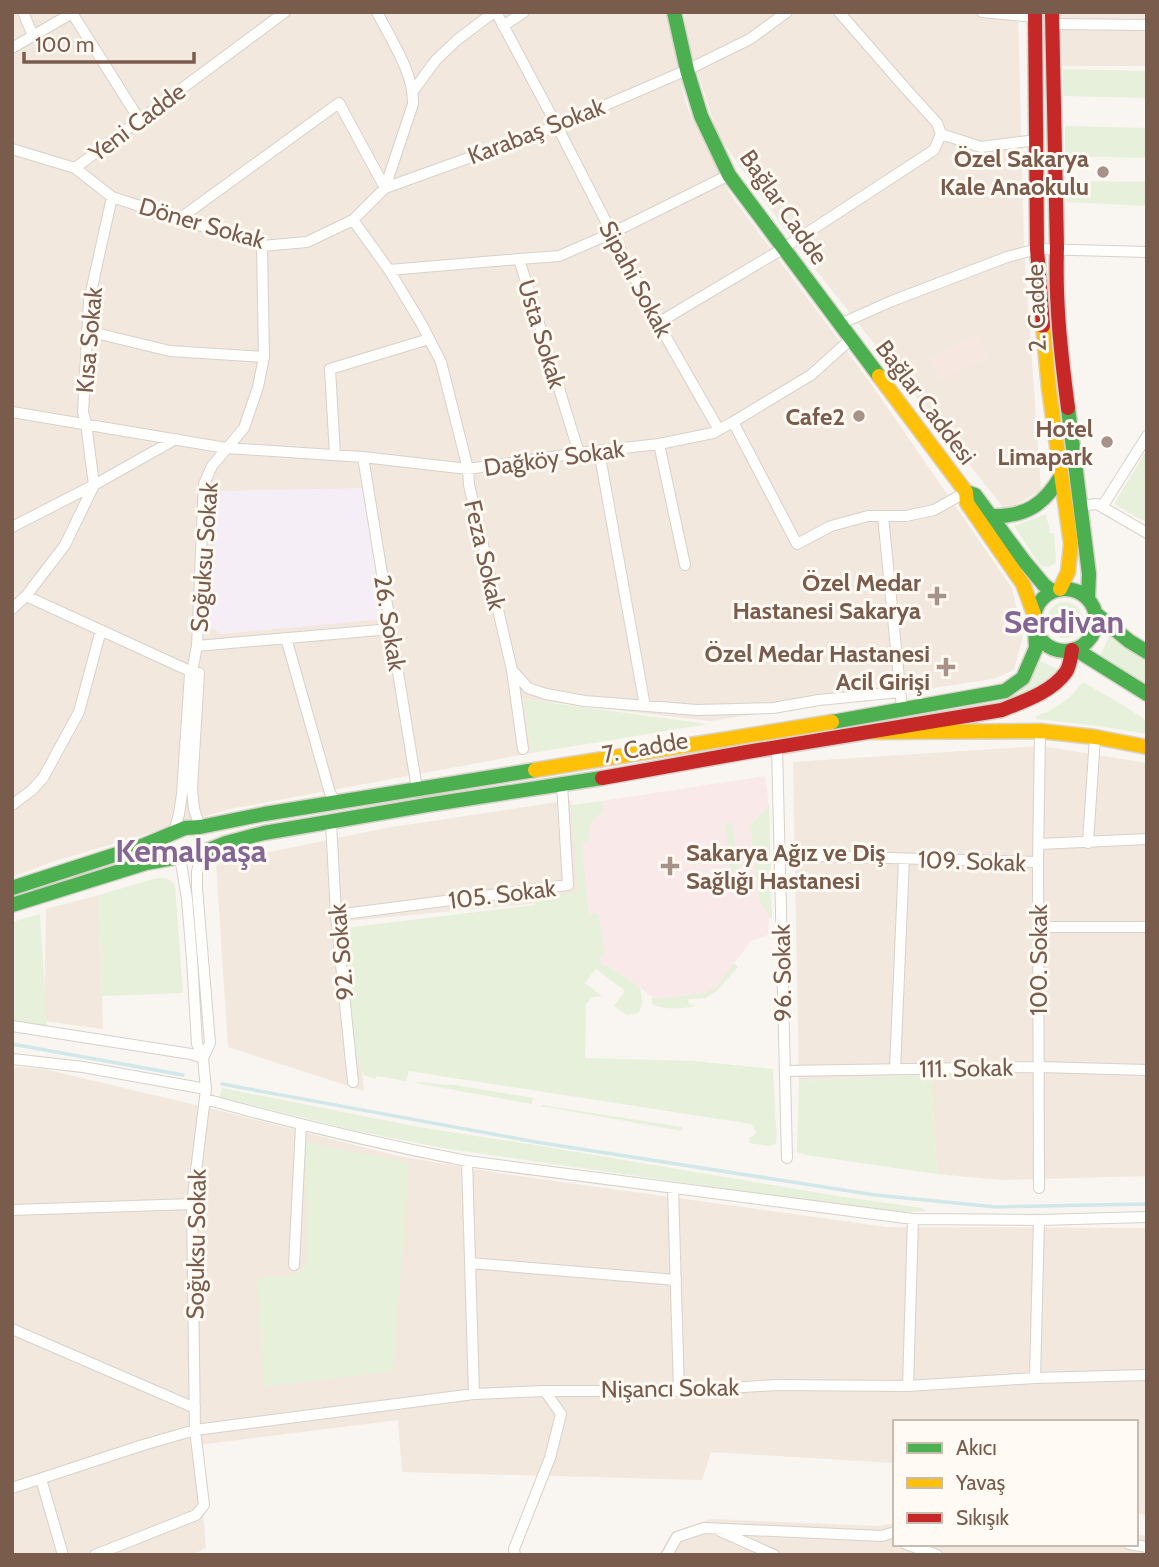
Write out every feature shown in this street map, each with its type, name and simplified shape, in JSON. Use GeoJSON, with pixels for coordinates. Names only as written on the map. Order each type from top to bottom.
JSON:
{"type":"FeatureCollection","features":[{"type":"Feature","properties":{"kind":"main road","name":"Bağlar Cadde"},"geometry":{"type":"LineString","coordinates":[[674,12],[701,116],[729,175],[851,339]]}},
{"type":"Feature","properties":{"kind":"main road","name":"2. Cadde"},"geometry":{"type":"LineString","coordinates":[[1035,15],[1037,249],[1049,389],[1071,544],[1068,572],[1056,590]]}},
{"type":"Feature","properties":{"kind":"main road","name":"2. Cadde"},"geometry":{"type":"LineString","coordinates":[[1052,18],[1056,282],[1060,357],[1089,574],[1088,599]]}},
{"type":"Feature","properties":{"kind":"main road","name":"Bağlar Caddesi"},"geometry":{"type":"LineString","coordinates":[[851,339],[966,492],[967,503],[1023,584],[1034,614]]}},
{"type":"Feature","properties":{"kind":"main road"},"geometry":{"type":"LineString","coordinates":[[991,516],[1014,515],[1040,504],[1061,476]]}},
{"type":"Feature","properties":{"kind":"main road","name":"Bağlar Caddesi"},"geometry":{"type":"LineString","coordinates":[[966,492],[975,495],[1044,585],[1056,590]]}},
{"type":"Feature","properties":{"kind":"main road"},"geometry":{"type":"LineString","coordinates":[[1056,590],[1075,591],[1088,599],[1096,621],[1088,641],[1074,650],[1059,651],[1044,643],[1035,629],[1034,614],[1042,598],[1056,590]]}},
{"type":"Feature","properties":{"kind":"main road"},"geometry":{"type":"LineString","coordinates":[[1095,613],[1147,652]]}},
{"type":"Feature","properties":{"kind":"main road","name":"7. Cadde"},"geometry":{"type":"LineString","coordinates":[[174,833],[185,828],[335,802],[976,698],[1005,691],[1023,678],[1036,648],[1035,629]]}},
{"type":"Feature","properties":{"kind":"main road"},"geometry":{"type":"LineString","coordinates":[[1074,650],[1147,694]]}},
{"type":"Feature","properties":{"kind":"main road","name":"7. Cadde"},"geometry":{"type":"LineString","coordinates":[[180,857],[264,833],[1002,710],[1041,693],[1058,681],[1068,670],[1074,650]]}},
{"type":"Feature","properties":{"kind":"main road"},"geometry":{"type":"LineString","coordinates":[[873,732],[1040,732],[1095,737],[1147,747]]}},
{"type":"Feature","properties":{"kind":"main road"},"geometry":{"type":"LineString","coordinates":[[200,827],[203,834],[201,853]]}},
{"type":"Feature","properties":{"kind":"main road"},"geometry":{"type":"LineString","coordinates":[[12,888],[174,833],[180,857],[146,863],[12,905]]}},
{"type":"Feature","properties":{"kind":"street"},"geometry":{"type":"LineString","coordinates":[[23,12],[33,36]]}},
{"type":"Feature","properties":{"kind":"street","name":"Yeni Cadde"},"geometry":{"type":"LineString","coordinates":[[12,149],[75,168],[285,12]]}},
{"type":"Feature","properties":{"kind":"street"},"geometry":{"type":"LineString","coordinates":[[377,12],[409,77],[413,91]]}},
{"type":"Feature","properties":{"kind":"street"},"geometry":{"type":"LineString","coordinates":[[413,91],[436,60],[457,40],[495,12]]}},
{"type":"Feature","properties":{"kind":"street","name":"Sipahi Sokak"},"geometry":{"type":"LineString","coordinates":[[495,12],[658,323],[719,430]]}},
{"type":"Feature","properties":{"kind":"street"},"geometry":{"type":"LineString","coordinates":[[503,26],[524,12]]}},
{"type":"Feature","properties":{"kind":"street","name":"Karabaş Sokak"},"geometry":{"type":"LineString","coordinates":[[385,188],[556,126],[687,70],[750,39],[788,12]]}},
{"type":"Feature","properties":{"kind":"street"},"geometry":{"type":"LineString","coordinates":[[658,323],[784,248],[934,150],[940,134],[937,123],[839,12]]}},
{"type":"Feature","properties":{"kind":"street"},"geometry":{"type":"LineString","coordinates":[[982,12],[1035,15]]}},
{"type":"Feature","properties":{"kind":"street"},"geometry":{"type":"LineString","coordinates":[[12,48],[73,13],[139,119]]}},
{"type":"Feature","properties":{"kind":"street"},"geometry":{"type":"LineString","coordinates":[[1052,18],[1147,25]]}},
{"type":"Feature","properties":{"kind":"street","name":"Döner Sokak"},"geometry":{"type":"LineString","coordinates":[[75,168],[112,197],[262,246],[307,242],[353,220],[385,188],[413,104],[413,91]]}},
{"type":"Feature","properties":{"kind":"street"},"geometry":{"type":"LineString","coordinates":[[179,219],[339,103],[385,188]]}},
{"type":"Feature","properties":{"kind":"street"},"geometry":{"type":"LineString","coordinates":[[940,134],[981,147],[1037,140]]}},
{"type":"Feature","properties":{"kind":"street"},"geometry":{"type":"LineString","coordinates":[[519,259],[559,256],[729,175]]}},
{"type":"Feature","properties":{"kind":"street","name":"Kısa Sokak"},"geometry":{"type":"LineString","coordinates":[[94,485],[83,412],[87,331],[89,301],[112,197]]}},
{"type":"Feature","properties":{"kind":"street","name":"Feza Sokak"},"geometry":{"type":"LineString","coordinates":[[353,220],[389,270],[441,362],[468,469],[469,485],[512,670],[523,750]]}},
{"type":"Feature","properties":{"kind":"street","name":"Soğuksu Sokak"},"geometry":{"type":"LineString","coordinates":[[174,833],[182,794],[190,674],[197,646],[204,484],[212,466],[244,428],[258,387],[264,357],[262,246]]}},
{"type":"Feature","properties":{"kind":"street"},"geometry":{"type":"LineString","coordinates":[[840,324],[1006,257],[1037,249],[1147,252]]}},
{"type":"Feature","properties":{"kind":"street","name":"Usta Sokak"},"geometry":{"type":"LineString","coordinates":[[389,270],[519,259],[579,453]]}},
{"type":"Feature","properties":{"kind":"street"},"geometry":{"type":"LineString","coordinates":[[87,331],[170,351],[264,357]]}},
{"type":"Feature","properties":{"kind":"street"},"geometry":{"type":"LineString","coordinates":[[335,454],[330,369],[429,339]]}},
{"type":"Feature","properties":{"kind":"street","name":"Dağköy Sokak"},"geometry":{"type":"LineString","coordinates":[[12,412],[226,448],[335,454],[468,469],[659,444],[719,430],[811,375],[851,339]]}},
{"type":"Feature","properties":{"kind":"street"},"geometry":{"type":"LineString","coordinates":[[733,422],[797,544],[831,526],[868,516],[906,516],[934,510],[966,492]]}},
{"type":"Feature","properties":{"kind":"street"},"geometry":{"type":"LineString","coordinates":[[1102,507],[1147,436]]}},
{"type":"Feature","properties":{"kind":"street"},"geometry":{"type":"LineString","coordinates":[[12,527],[176,439]]}},
{"type":"Feature","properties":{"kind":"street"},"geometry":{"type":"LineString","coordinates":[[659,444],[685,565]]}},
{"type":"Feature","properties":{"kind":"street"},"geometry":{"type":"LineString","coordinates":[[599,451],[645,706]]}},
{"type":"Feature","properties":{"kind":"street","name":"26. Sokak"},"geometry":{"type":"LineString","coordinates":[[363,457],[417,789]]}},
{"type":"Feature","properties":{"kind":"street"},"geometry":{"type":"LineString","coordinates":[[12,609],[26,596],[65,545],[94,485]]}},
{"type":"Feature","properties":{"kind":"street"},"geometry":{"type":"LineString","coordinates":[[1079,506],[1097,504],[1147,533]]}},
{"type":"Feature","properties":{"kind":"street"},"geometry":{"type":"LineString","coordinates":[[883,516],[902,709]]}},
{"type":"Feature","properties":{"kind":"street"},"geometry":{"type":"LineString","coordinates":[[26,596],[192,672]]}},
{"type":"Feature","properties":{"kind":"street"},"geometry":{"type":"LineString","coordinates":[[197,646],[391,629]]}},
{"type":"Feature","properties":{"kind":"street"},"geometry":{"type":"LineString","coordinates":[[12,805],[43,778],[79,712],[101,630]]}},
{"type":"Feature","properties":{"kind":"street"},"geometry":{"type":"LineString","coordinates":[[286,638],[330,793],[335,802]]}},
{"type":"Feature","properties":{"kind":"street"},"geometry":{"type":"LineString","coordinates":[[512,670],[528,688],[546,694],[585,701],[697,710],[773,708],[819,700],[900,692]]}},
{"type":"Feature","properties":{"kind":"street","name":"Soğuksu Sokak"},"geometry":{"type":"LineString","coordinates":[[192,672],[199,673],[192,788],[194,809],[200,827]]}},
{"type":"Feature","properties":{"kind":"street","name":"100. Sokak"},"geometry":{"type":"LineString","coordinates":[[1039,1188],[1040,732]]}},
{"type":"Feature","properties":{"kind":"street"},"geometry":{"type":"LineString","coordinates":[[1088,843],[1095,737]]}},
{"type":"Feature","properties":{"kind":"street","name":"96. Sokak"},"geometry":{"type":"LineString","coordinates":[[776,747],[787,1158]]}},
{"type":"Feature","properties":{"kind":"street","name":"105. Sokak"},"geometry":{"type":"LineString","coordinates":[[336,915],[568,885],[562,785]]}},
{"type":"Feature","properties":{"kind":"street","name":"92. Sokak"},"geometry":{"type":"LineString","coordinates":[[331,822],[336,915],[353,1082]]}},
{"type":"Feature","properties":{"kind":"street"},"geometry":{"type":"LineString","coordinates":[[1039,844],[1147,839]]}},
{"type":"Feature","properties":{"kind":"street"},"geometry":{"type":"LineString","coordinates":[[201,853],[197,887],[210,1043],[203,1058]]}},
{"type":"Feature","properties":{"kind":"street","name":"109. Sokak"},"geometry":{"type":"LineString","coordinates":[[779,855],[1038,862]]}},
{"type":"Feature","properties":{"kind":"street"},"geometry":{"type":"LineString","coordinates":[[180,857],[187,900],[197,1044],[203,1058]]}},
{"type":"Feature","properties":{"kind":"street"},"geometry":{"type":"LineString","coordinates":[[895,1069],[904,859]]}},
{"type":"Feature","properties":{"kind":"street"},"geometry":{"type":"LineString","coordinates":[[1038,927],[1147,927]]}},
{"type":"Feature","properties":{"kind":"street"},"geometry":{"type":"LineString","coordinates":[[12,1026],[203,1058]]}},
{"type":"Feature","properties":{"kind":"street","name":"Soğuksu Sokak"},"geometry":{"type":"LineString","coordinates":[[95,1555],[195,1515],[204,1506],[195,1430],[192,1204],[205,1094],[203,1058]]}},
{"type":"Feature","properties":{"kind":"street"},"geometry":{"type":"LineString","coordinates":[[12,1059],[83,1067],[205,1094],[300,1125],[467,1161],[913,1219],[1147,1217]]}},
{"type":"Feature","properties":{"kind":"street","name":"111. Sokak"},"geometry":{"type":"LineString","coordinates":[[785,1071],[1038,1067],[1147,1070]]}},
{"type":"Feature","properties":{"kind":"street"},"geometry":{"type":"LineString","coordinates":[[294,1265],[300,1125]]}},
{"type":"Feature","properties":{"kind":"street"},"geometry":{"type":"LineString","coordinates":[[467,1161],[474,1394]]}},
{"type":"Feature","properties":{"kind":"street"},"geometry":{"type":"LineString","coordinates":[[673,1188],[679,1391]]}},
{"type":"Feature","properties":{"kind":"street"},"geometry":{"type":"LineString","coordinates":[[12,1210],[192,1204]]}},
{"type":"Feature","properties":{"kind":"street"},"geometry":{"type":"LineString","coordinates":[[908,1386],[913,1219]]}},
{"type":"Feature","properties":{"kind":"street"},"geometry":{"type":"LineString","coordinates":[[1035,1378],[1039,1220]]}},
{"type":"Feature","properties":{"kind":"street"},"geometry":{"type":"LineString","coordinates":[[470,1263],[676,1280]]}},
{"type":"Feature","properties":{"kind":"street"},"geometry":{"type":"LineString","coordinates":[[12,1329],[195,1408]]}},
{"type":"Feature","properties":{"kind":"street","name":"Nişancı Sokak"},"geometry":{"type":"LineString","coordinates":[[12,1488],[195,1430],[474,1394],[679,1391],[775,1385],[908,1386],[1035,1378],[1147,1375]]}},
{"type":"Feature","properties":{"kind":"street"},"geometry":{"type":"LineString","coordinates":[[515,1555],[514,1549],[550,1458],[561,1414],[545,1391]]}},
{"type":"Feature","properties":{"kind":"street"},"geometry":{"type":"LineString","coordinates":[[41,1479],[63,1555]]}},
{"type":"Feature","properties":{"kind":"street"},"geometry":{"type":"LineString","coordinates":[[667,1555],[677,1537],[704,1528],[882,1536],[893,1539]]}},
{"type":"Feature","properties":{"kind":"street"},"geometry":{"type":"LineString","coordinates":[[713,1528],[774,1555]]}},
{"type":"Feature","properties":{"kind":"street"},"geometry":{"type":"LineString","coordinates":[[882,1536],[893,1533]]}},
{"type":"Feature","properties":{"kind":"street"},"geometry":{"type":"LineString","coordinates":[[912,1546],[937,1555]]}},
{"type":"Feature","properties":{"kind":"shaded area"},"geometry":{"type":"Polygon","coordinates":[[[12,12],[667,12],[686,105],[730,194],[869,381],[1012,588],[1023,636],[1014,670],[993,679],[710,721],[523,699],[532,753],[230,809],[52,862],[12,877],[12,12]]]}},
{"type":"Feature","properties":{"kind":"shaded area"},"geometry":{"type":"Polygon","coordinates":[[[684,12],[1018,12],[1024,247],[1041,490],[1006,511],[790,237],[718,135],[688,43],[684,12]]]}},
{"type":"Feature","properties":{"kind":"shaded area"},"geometry":{"type":"Polygon","coordinates":[[[1061,12],[1147,12],[1147,66],[1060,66],[1061,12]]]}},
{"type":"Feature","properties":{"kind":"shaded area"},"geometry":{"type":"Polygon","coordinates":[[[978,334],[989,358],[939,381],[928,359],[978,334]]]}},
{"type":"Feature","properties":{"kind":"shaded area"},"geometry":{"type":"Polygon","coordinates":[[[363,488],[383,619],[221,634],[210,626],[217,491],[363,488]]]}},
{"type":"Feature","properties":{"kind":"shaded area"},"geometry":{"type":"Polygon","coordinates":[[[1041,746],[1147,763],[1147,1176],[1001,1180],[937,1174],[931,1074],[799,1081],[793,762],[1041,746]]]}},
{"type":"Feature","properties":{"kind":"shaded area","name":"Sakarya Ağız ve Diş Sağlığı Hastanesi"},"geometry":{"type":"Polygon","coordinates":[[[765,776],[769,805],[750,825],[759,900],[769,918],[768,935],[751,941],[715,988],[704,993],[655,999],[597,960],[602,955],[604,958],[599,914],[589,915],[582,842],[589,840],[589,827],[595,818],[603,813],[602,801],[765,776]]]}},
{"type":"Feature","properties":{"kind":"shaded area"},"geometry":{"type":"Polygon","coordinates":[[[571,800],[584,899],[347,921],[364,1091],[228,1047],[216,863],[386,828],[571,800]]]}},
{"type":"Feature","properties":{"kind":"shaded area"},"geometry":{"type":"Polygon","coordinates":[[[99,895],[103,1029],[44,1021],[46,909],[99,895]]]}},
{"type":"Feature","properties":{"kind":"shaded area"},"geometry":{"type":"Polygon","coordinates":[[[12,1067],[44,1069],[398,1156],[505,1174],[887,1227],[1147,1228],[1147,1515],[1138,1513],[1138,1420],[893,1420],[893,1463],[711,1452],[702,1480],[402,1472],[398,1420],[198,1445],[206,1548],[192,1555],[12,1555],[12,1067]]]}},
{"type":"Feature","properties":{"kind":"shaded area"},"geometry":{"type":"Polygon","coordinates":[[[711,1519],[878,1526],[893,1523],[893,1546],[1138,1546],[1138,1535],[1147,1536],[1147,1555],[659,1555],[672,1532],[711,1519]]]}},
{"type":"Feature","properties":{"kind":"green space"},"geometry":{"type":"Polygon","coordinates":[[[1063,69],[1147,71],[1147,98],[1063,96],[1063,69]]]}},
{"type":"Feature","properties":{"kind":"green space"},"geometry":{"type":"Polygon","coordinates":[[[1065,126],[1147,128],[1147,158],[1065,156],[1065,126]]]}},
{"type":"Feature","properties":{"kind":"green space"},"geometry":{"type":"Polygon","coordinates":[[[1066,181],[1147,182],[1147,206],[1067,202],[1066,181]]]}},
{"type":"Feature","properties":{"kind":"green space"},"geometry":{"type":"Polygon","coordinates":[[[1147,449],[1147,523],[1114,504],[1147,449]]]}},
{"type":"Feature","properties":{"kind":"green space"},"geometry":{"type":"Polygon","coordinates":[[[1046,514],[1050,533],[1054,533],[1056,561],[1047,567],[1040,565],[1014,526],[1046,514]]]}},
{"type":"Feature","properties":{"kind":"green space"},"geometry":{"type":"Polygon","coordinates":[[[1065,602],[1078,607],[1083,620],[1078,633],[1065,638],[1052,633],[1047,620],[1052,607],[1065,602]]]}},
{"type":"Feature","properties":{"kind":"green space"},"geometry":{"type":"Polygon","coordinates":[[[1110,635],[1147,659],[1147,686],[1099,658],[1110,635]]]}},
{"type":"Feature","properties":{"kind":"green space"},"geometry":{"type":"Polygon","coordinates":[[[1040,661],[1059,670],[1041,686],[1009,701],[749,745],[748,740],[1028,681],[1040,661]]]}},
{"type":"Feature","properties":{"kind":"green space"},"geometry":{"type":"Polygon","coordinates":[[[1083,682],[1147,721],[1147,734],[1036,719],[1036,716],[1068,698],[1083,682]]]}},
{"type":"Feature","properties":{"kind":"green space"},"geometry":{"type":"Polygon","coordinates":[[[523,699],[708,724],[532,753],[523,699]]]}},
{"type":"Feature","properties":{"kind":"green space"},"geometry":{"type":"Polygon","coordinates":[[[602,801],[603,813],[591,824],[589,841],[582,842],[589,914],[599,914],[605,958],[602,955],[598,960],[640,987],[642,1001],[638,1013],[627,1015],[614,1006],[625,991],[596,969],[585,983],[602,996],[593,997],[586,1004],[585,1058],[693,1061],[773,1069],[776,1144],[769,1146],[749,1143],[750,1137],[756,1132],[751,1124],[409,1071],[406,1081],[377,1076],[375,1079],[364,1075],[355,1053],[345,928],[535,905],[535,897],[578,892],[571,805],[602,801]]]}},
{"type":"Feature","properties":{"kind":"green space"},"geometry":{"type":"Polygon","coordinates":[[[769,805],[772,918],[769,918],[759,900],[750,825],[769,805]]]}},
{"type":"Feature","properties":{"kind":"green space"},"geometry":{"type":"Polygon","coordinates":[[[732,822],[740,877],[730,869],[725,824],[732,822]]]}},
{"type":"Feature","properties":{"kind":"green space"},"geometry":{"type":"Polygon","coordinates":[[[165,878],[175,885],[183,993],[102,996],[99,895],[165,878]]]}},
{"type":"Feature","properties":{"kind":"green space"},"geometry":{"type":"Polygon","coordinates":[[[40,914],[47,1026],[12,1021],[12,922],[40,914]]]}},
{"type":"Feature","properties":{"kind":"green space"},"geometry":{"type":"Polygon","coordinates":[[[734,963],[738,967],[717,991],[705,998],[688,999],[689,1005],[695,1006],[674,1008],[652,1004],[652,997],[655,999],[704,993],[715,988],[734,963]]]}},
{"type":"Feature","properties":{"kind":"green space"},"geometry":{"type":"Polygon","coordinates":[[[931,1074],[937,1174],[797,1152],[799,1081],[931,1074]]]}},
{"type":"Feature","properties":{"kind":"green space"},"geometry":{"type":"Polygon","coordinates":[[[416,1083],[449,1084],[533,1098],[532,1104],[416,1083]]]}},
{"type":"Feature","properties":{"kind":"green space"},"geometry":{"type":"Polygon","coordinates":[[[222,1088],[424,1128],[922,1208],[926,1211],[846,1206],[449,1149],[356,1131],[220,1097],[222,1088]]]}},
{"type":"Feature","properties":{"kind":"green space"},"geometry":{"type":"Polygon","coordinates":[[[541,1106],[682,1127],[682,1131],[541,1106]]]}},
{"type":"Feature","properties":{"kind":"green space"},"geometry":{"type":"Polygon","coordinates":[[[305,1142],[409,1163],[393,1371],[264,1387],[257,1278],[295,1275],[308,1263],[305,1142]]]}},
{"type":"Feature","properties":{"kind":"waterway"},"geometry":{"type":"LineString","coordinates":[[12,1044],[183,1075]]}},
{"type":"Feature","properties":{"kind":"waterway"},"geometry":{"type":"LineString","coordinates":[[222,1084],[536,1142],[875,1195],[996,1207],[1147,1204]]}},
{"type":"Feature","properties":{"kind":"traffic: fast"},"geometry":{"type":"LineString","coordinates":[[674,12],[701,116],[729,175],[879,376]]}},
{"type":"Feature","properties":{"kind":"traffic: fast"},"geometry":{"type":"LineString","coordinates":[[1068,408],[1089,574],[1088,599]]}},
{"type":"Feature","properties":{"kind":"traffic: fast"},"geometry":{"type":"LineString","coordinates":[[991,516],[1014,514],[1032,507],[1048,495],[1061,476]]}},
{"type":"Feature","properties":{"kind":"traffic: fast"},"geometry":{"type":"LineString","coordinates":[[966,492],[975,495],[1024,561],[1052,591]]}},
{"type":"Feature","properties":{"kind":"traffic: fast"},"geometry":{"type":"LineString","coordinates":[[1065,589],[1077,591],[1087,598],[1094,608],[1096,620],[1094,632],[1087,642],[1077,649],[1065,651],[1053,649],[1043,642],[1036,632],[1034,620],[1036,608],[1043,598],[1053,591],[1065,589]]}},
{"type":"Feature","properties":{"kind":"traffic: fast"},"geometry":{"type":"LineString","coordinates":[[1095,613],[1147,652]]}},
{"type":"Feature","properties":{"kind":"traffic: fast"},"geometry":{"type":"LineString","coordinates":[[832,722],[1005,691],[1023,678],[1036,648],[1035,629]]}},
{"type":"Feature","properties":{"kind":"traffic: fast"},"geometry":{"type":"LineString","coordinates":[[1075,649],[1147,694]]}},
{"type":"Feature","properties":{"kind":"traffic: fast"},"geometry":{"type":"LineString","coordinates":[[12,888],[142,846],[185,828],[535,770]]}},
{"type":"Feature","properties":{"kind":"traffic: fast"},"geometry":{"type":"LineString","coordinates":[[12,905],[146,863],[201,853],[264,833],[602,778]]}},
{"type":"Feature","properties":{"kind":"traffic: slow"},"geometry":{"type":"LineString","coordinates":[[1043,326],[1071,544],[1068,572],[1060,589]]}},
{"type":"Feature","properties":{"kind":"traffic: slow"},"geometry":{"type":"LineString","coordinates":[[879,376],[966,492],[967,503],[1023,584],[1034,614]]}},
{"type":"Feature","properties":{"kind":"traffic: slow"},"geometry":{"type":"LineString","coordinates":[[535,770],[832,722]]}},
{"type":"Feature","properties":{"kind":"traffic: slow"},"geometry":{"type":"LineString","coordinates":[[873,732],[1040,731],[1095,737],[1147,747]]}},
{"type":"Feature","properties":{"kind":"traffic: jam"},"geometry":{"type":"LineString","coordinates":[[1035,12],[1037,249],[1043,326]]}},
{"type":"Feature","properties":{"kind":"traffic: jam"},"geometry":{"type":"LineString","coordinates":[[1052,12],[1057,288],[1068,408]]}},
{"type":"Feature","properties":{"kind":"traffic: jam"},"geometry":{"type":"LineString","coordinates":[[602,778],[1002,710],[1053,685],[1067,670],[1072,650]]}},
{"type":"Feature","properties":{"kind":"place","name":"Özel Sakarya Kale Anaokulu"},"geometry":{"type":"Point","coordinates":[1103,172]}},
{"type":"Feature","properties":{"kind":"place","name":"Cafe2"},"geometry":{"type":"Point","coordinates":[859,416]}},
{"type":"Feature","properties":{"kind":"place","name":"Hotel Limapark"},"geometry":{"type":"Point","coordinates":[1107,442]}},
{"type":"Feature","properties":{"kind":"place","name":"Özel Medar Hastanesi Sakarya"},"geometry":{"type":"Point","coordinates":[937,596]}},
{"type":"Feature","properties":{"kind":"place","name":"Özel Medar Hastanesi Acil Girişi"},"geometry":{"type":"Point","coordinates":[946,667]}},
{"type":"Feature","properties":{"kind":"place","name":"Sakarya Ağız ve Diş Sağlığı Hastanesi"},"geometry":{"type":"Point","coordinates":[670,866]}},
{"type":"Feature","properties":{"kind":"district","name":"Serdivan"},"geometry":{"type":"Point","coordinates":[1064,621]}},
{"type":"Feature","properties":{"kind":"district","name":"Kemalpaşa"},"geometry":{"type":"Point","coordinates":[191,850]}}]}
